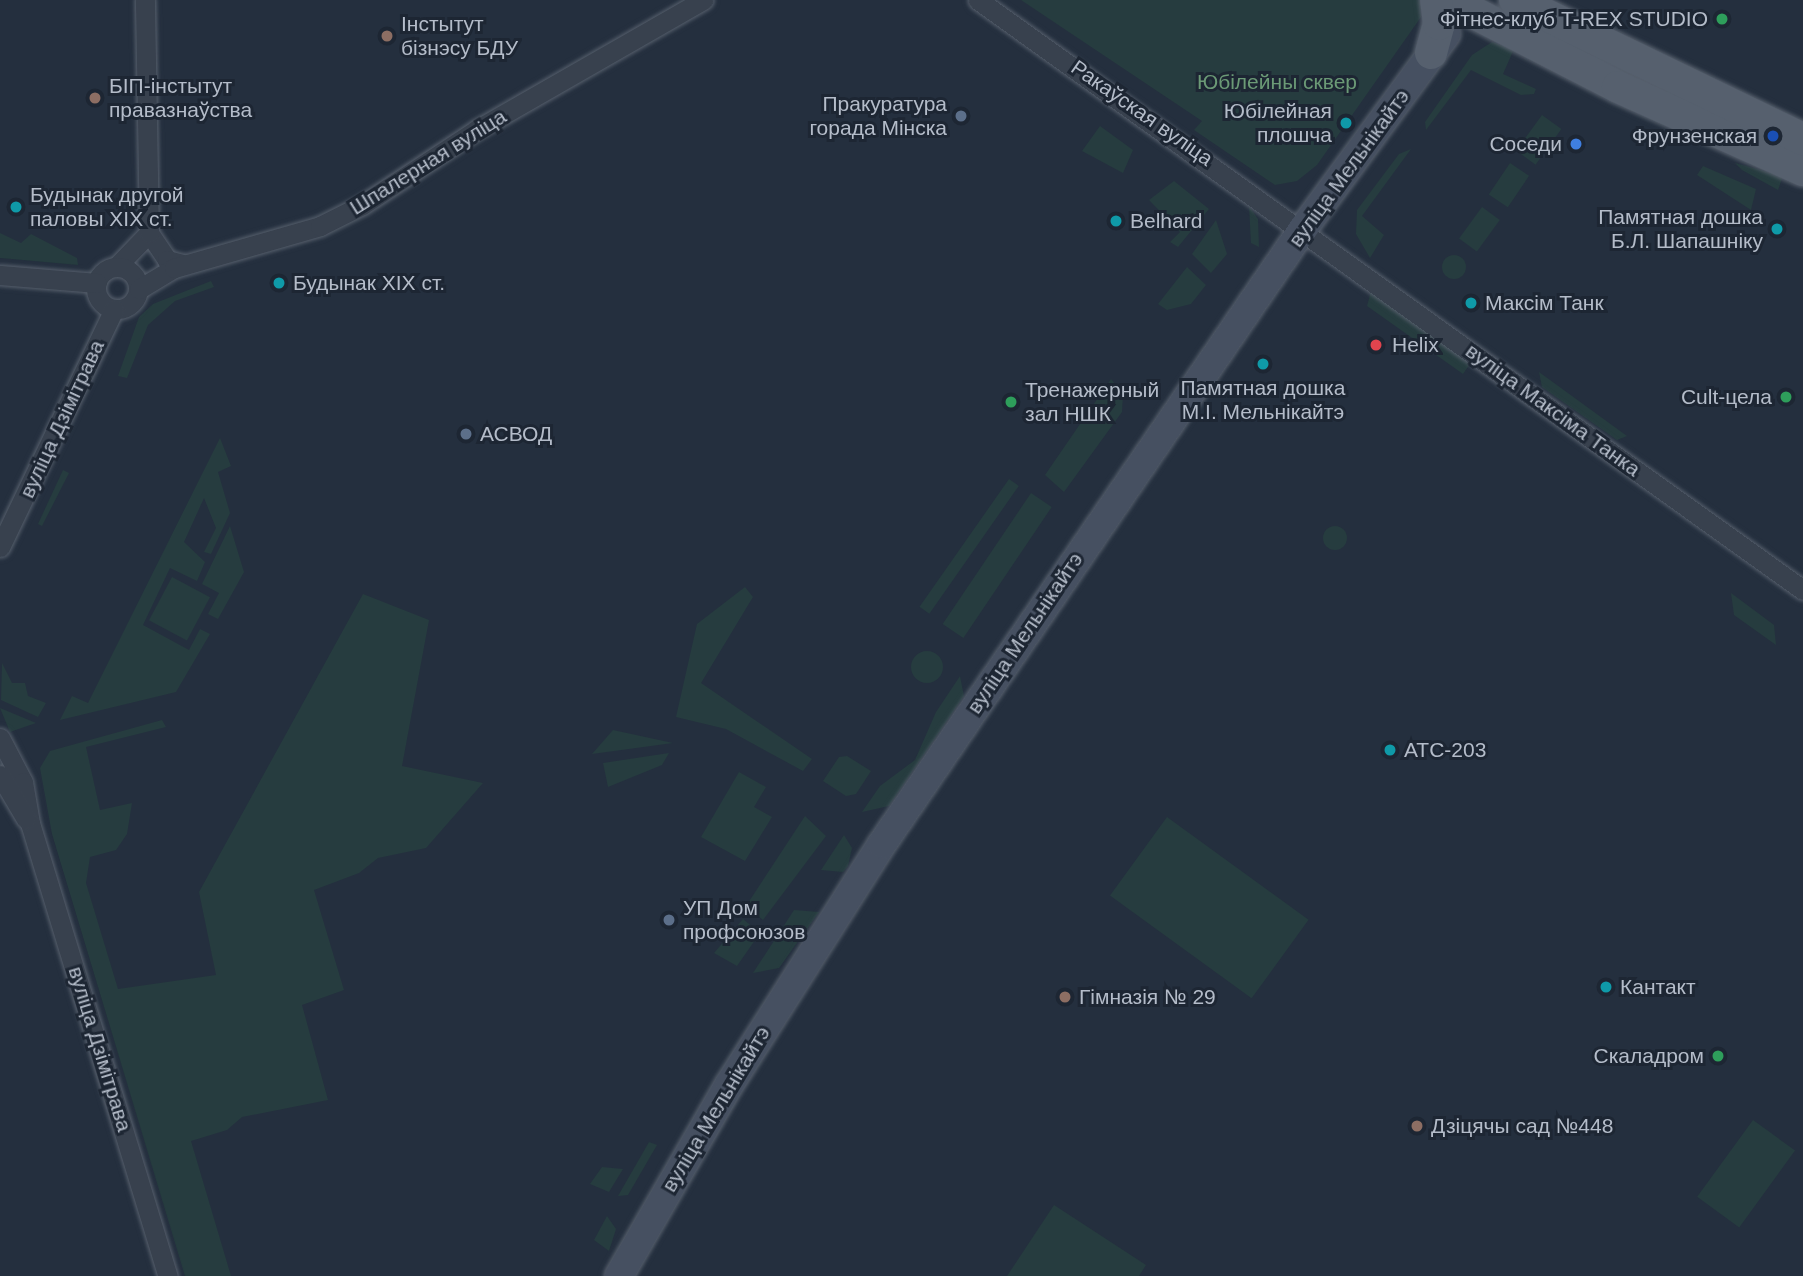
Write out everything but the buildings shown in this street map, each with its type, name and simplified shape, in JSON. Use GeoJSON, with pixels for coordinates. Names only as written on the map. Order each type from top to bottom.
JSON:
{"type":"FeatureCollection","features":[{"type":"Feature","properties":{"kind":"main road"},"geometry":{"type":"LineString","coordinates":[[1515,0],[1803,139]]}},
{"type":"Feature","properties":{"kind":"main road"},"geometry":{"type":"LineString","coordinates":[[1565,0],[1591,39]]}},
{"type":"Feature","properties":{"kind":"main road"},"geometry":{"type":"LineString","coordinates":[[1431,53],[1440,24],[1457,3],[1803,170]]}},
{"type":"Feature","properties":{"kind":"main road","name":"вуліца Мельнікайтэ"},"geometry":{"type":"LineString","coordinates":[[619,1276],[733,1077],[859,878],[1303,229],[1431,53]]}},
{"type":"Feature","properties":{"kind":"street"},"geometry":{"type":"LineString","coordinates":[[145,0],[149,233],[167,260],[183,264]]}},
{"type":"Feature","properties":{"kind":"street","name":"Шпалерная вуліца"},"geometry":{"type":"LineString","coordinates":[[139,289],[183,264],[330,221],[703,0]]}},
{"type":"Feature","properties":{"kind":"street","name":"Ракаўская вуліца"},"geometry":{"type":"LineString","coordinates":[[978,0],[1303,229]]}},
{"type":"Feature","properties":{"kind":"street","name":"вуліца Максіма Танка"},"geometry":{"type":"LineString","coordinates":[[1303,229],[1803,590]]}},
{"type":"Feature","properties":{"kind":"street"},"geometry":{"type":"LineString","coordinates":[[0,275],[97,282],[149,233]]}},
{"type":"Feature","properties":{"kind":"street"},"geometry":{"type":"LineString","coordinates":[[97,282],[102,302],[114,309],[127,306],[139,289],[130,271],[117,266]]}},
{"type":"Feature","properties":{"kind":"street","name":"вуліца Дзімітрава"},"geometry":{"type":"LineString","coordinates":[[0,547],[114,309]]}},
{"type":"Feature","properties":{"kind":"street","name":"вуліца Дзімітрава"},"geometry":{"type":"LineString","coordinates":[[0,559],[10,529]]}},
{"type":"Feature","properties":{"kind":"street","name":"вуліца Дзімітрава"},"geometry":{"type":"LineString","coordinates":[[0,738],[23,782],[30,823],[168,1276]]}},
{"type":"Feature","properties":{"kind":"street","name":"вуліца Дзімітрава"},"geometry":{"type":"LineString","coordinates":[[0,775],[30,823]]}},
{"type":"Feature","properties":{"kind":"green space","name":"Юбілейны сквер"},"geometry":{"type":"Polygon","coordinates":[[[1021,0],[1420,0],[1421,17],[1317,165],[1297,181],[1275,185],[1194,130],[1202,121],[1021,0]]]}},
{"type":"Feature","properties":{"kind":"green space"},"geometry":{"type":"Polygon","coordinates":[[[1492,42],[1514,49],[1503,74],[1536,89],[1534,94],[1521,95],[1471,70],[1426,130],[1425,122],[1472,55],[1492,42]]]}},
{"type":"Feature","properties":{"kind":"green space"},"geometry":{"type":"Polygon","coordinates":[[[1542,115],[1561,129],[1536,165],[1516,151],[1542,115]]]}},
{"type":"Feature","properties":{"kind":"green space"},"geometry":{"type":"Polygon","coordinates":[[[1100,126],[1133,150],[1123,173],[1082,151],[1100,126]]]}},
{"type":"Feature","properties":{"kind":"green space"},"geometry":{"type":"Polygon","coordinates":[[[1411,149],[1362,216],[1384,235],[1370,258],[1356,234],[1357,210],[1399,154],[1411,149]]]}},
{"type":"Feature","properties":{"kind":"green space"},"geometry":{"type":"Polygon","coordinates":[[[1510,163],[1529,176],[1508,207],[1489,195],[1510,163]]]}},
{"type":"Feature","properties":{"kind":"green space"},"geometry":{"type":"Polygon","coordinates":[[[1735,163],[1783,176],[1778,190],[1742,170],[1735,163]]]}},
{"type":"Feature","properties":{"kind":"green space"},"geometry":{"type":"Polygon","coordinates":[[[1703,166],[1756,189],[1751,210],[1697,175],[1703,166]]]}},
{"type":"Feature","properties":{"kind":"green space"},"geometry":{"type":"Polygon","coordinates":[[[1174,181],[1209,209],[1178,247],[1170,242],[1180,232],[1149,200],[1174,181]]]}},
{"type":"Feature","properties":{"kind":"green space"},"geometry":{"type":"Polygon","coordinates":[[[1249,206],[1258,219],[1259,247],[1251,243],[1249,206]]]}},
{"type":"Feature","properties":{"kind":"green space"},"geometry":{"type":"Polygon","coordinates":[[[1482,207],[1500,220],[1477,251],[1459,239],[1482,207]]]}},
{"type":"Feature","properties":{"kind":"green space"},"geometry":{"type":"Polygon","coordinates":[[[1216,220],[1227,254],[1211,273],[1192,254],[1216,220]]]}},
{"type":"Feature","properties":{"kind":"green space"},"geometry":{"type":"Polygon","coordinates":[[[0,233],[21,243],[31,234],[77,258],[78,265],[0,258],[0,233]]]}},
{"type":"Feature","properties":{"kind":"green space"},"geometry":{"type":"Polygon","coordinates":[[[1454,255],[1463,258],[1466,267],[1463,276],[1454,279],[1445,276],[1442,267],[1445,258],[1454,255]]]}},
{"type":"Feature","properties":{"kind":"green space"},"geometry":{"type":"Polygon","coordinates":[[[1187,267],[1206,285],[1191,304],[1167,310],[1158,304],[1187,267]]]}},
{"type":"Feature","properties":{"kind":"green space"},"geometry":{"type":"Polygon","coordinates":[[[211,281],[214,287],[175,301],[148,325],[127,378],[118,376],[139,317],[153,304],[211,281]]]}},
{"type":"Feature","properties":{"kind":"green space"},"geometry":{"type":"Polygon","coordinates":[[[1372,287],[1472,361],[1463,374],[1367,306],[1372,287]]]}},
{"type":"Feature","properties":{"kind":"green space"},"geometry":{"type":"Polygon","coordinates":[[[1539,372],[1627,436],[1617,440],[1542,387],[1539,372]]]}},
{"type":"Feature","properties":{"kind":"green space"},"geometry":{"type":"Polygon","coordinates":[[[1111,379],[1123,394],[1122,412],[1064,492],[1045,475],[1111,379]]]}},
{"type":"Feature","properties":{"kind":"green space"},"geometry":{"type":"Polygon","coordinates":[[[220,438],[231,466],[218,472],[230,513],[211,554],[204,552],[216,528],[204,498],[184,542],[205,562],[197,581],[170,568],[143,625],[189,650],[200,629],[210,634],[176,692],[60,720],[72,696],[88,703],[220,438]]]}},
{"type":"Feature","properties":{"kind":"green space"},"geometry":{"type":"Polygon","coordinates":[[[63,470],[69,473],[42,526],[38,524],[63,470]]]}},
{"type":"Feature","properties":{"kind":"green space"},"geometry":{"type":"Polygon","coordinates":[[[1009,479],[1019,486],[929,614],[920,607],[1009,479]]]}},
{"type":"Feature","properties":{"kind":"green space"},"geometry":{"type":"Polygon","coordinates":[[[1031,493],[1052,507],[963,638],[943,624],[1031,493]]]}},
{"type":"Feature","properties":{"kind":"green space"},"geometry":{"type":"Polygon","coordinates":[[[230,526],[244,572],[218,619],[208,614],[219,593],[202,584],[230,526]]]}},
{"type":"Feature","properties":{"kind":"green space"},"geometry":{"type":"Polygon","coordinates":[[[1335,526],[1344,529],[1347,538],[1344,547],[1335,550],[1326,547],[1323,538],[1326,529],[1335,526]]]}},
{"type":"Feature","properties":{"kind":"green space"},"geometry":{"type":"Polygon","coordinates":[[[172,577],[210,597],[187,640],[149,620],[172,577]]]}},
{"type":"Feature","properties":{"kind":"green space"},"geometry":{"type":"Polygon","coordinates":[[[745,587],[753,597],[701,683],[812,759],[803,771],[726,729],[676,717],[697,624],[745,587]]]}},
{"type":"Feature","properties":{"kind":"green space"},"geometry":{"type":"Polygon","coordinates":[[[1731,593],[1774,625],[1776,645],[1734,615],[1731,593]]]}},
{"type":"Feature","properties":{"kind":"green space"},"geometry":{"type":"Polygon","coordinates":[[[363,594],[429,620],[402,766],[483,783],[426,848],[378,858],[359,873],[314,890],[344,990],[302,1005],[328,1100],[242,1117],[227,1130],[191,1141],[231,1276],[185,1276],[52,834],[40,768],[50,751],[162,720],[166,727],[86,747],[100,810],[132,803],[127,834],[116,850],[90,857],[86,883],[118,989],[216,975],[199,892],[363,594]]]}},
{"type":"Feature","properties":{"kind":"green space"},"geometry":{"type":"Polygon","coordinates":[[[927,651],[938,656],[943,667],[938,678],[927,683],[916,678],[911,667],[916,656],[927,651]]]}},
{"type":"Feature","properties":{"kind":"green space"},"geometry":{"type":"Polygon","coordinates":[[[2,663],[12,683],[25,683],[28,696],[46,703],[38,717],[1,700],[2,663]]]}},
{"type":"Feature","properties":{"kind":"green space"},"geometry":{"type":"Polygon","coordinates":[[[960,676],[964,696],[889,806],[862,812],[880,786],[915,760],[936,712],[960,676]]]}},
{"type":"Feature","properties":{"kind":"green space"},"geometry":{"type":"Polygon","coordinates":[[[0,708],[36,723],[10,732],[0,708]]]}},
{"type":"Feature","properties":{"kind":"green space"},"geometry":{"type":"Polygon","coordinates":[[[613,730],[673,743],[592,754],[613,730]]]}},
{"type":"Feature","properties":{"kind":"green space"},"geometry":{"type":"Polygon","coordinates":[[[669,753],[662,765],[608,787],[603,763],[669,753]]]}},
{"type":"Feature","properties":{"kind":"green space"},"geometry":{"type":"Polygon","coordinates":[[[847,756],[871,771],[856,794],[846,796],[823,781],[839,757],[847,756]]]}},
{"type":"Feature","properties":{"kind":"green space"},"geometry":{"type":"Polygon","coordinates":[[[739,772],[766,787],[754,807],[772,817],[745,861],[701,837],[739,772]]]}},
{"type":"Feature","properties":{"kind":"green space"},"geometry":{"type":"Polygon","coordinates":[[[805,816],[826,836],[763,920],[746,906],[805,816]]]}},
{"type":"Feature","properties":{"kind":"green space"},"geometry":{"type":"Polygon","coordinates":[[[1167,817],[1309,920],[1252,998],[1110,895],[1167,817]]]}},
{"type":"Feature","properties":{"kind":"green space"},"geometry":{"type":"Polygon","coordinates":[[[844,835],[852,848],[848,866],[843,872],[821,870],[844,835]]]}},
{"type":"Feature","properties":{"kind":"green space"},"geometry":{"type":"Polygon","coordinates":[[[794,910],[819,912],[779,968],[753,973],[794,910]]]}},
{"type":"Feature","properties":{"kind":"green space"},"geometry":{"type":"Polygon","coordinates":[[[743,919],[760,933],[737,966],[714,953],[743,919]]]}},
{"type":"Feature","properties":{"kind":"green space"},"geometry":{"type":"Polygon","coordinates":[[[1753,1120],[1795,1151],[1739,1227],[1697,1197],[1753,1120]]]}},
{"type":"Feature","properties":{"kind":"green space"},"geometry":{"type":"Polygon","coordinates":[[[649,1142],[657,1145],[628,1195],[618,1196],[649,1142]]]}},
{"type":"Feature","properties":{"kind":"green space"},"geometry":{"type":"Polygon","coordinates":[[[602,1167],[623,1169],[609,1192],[590,1184],[602,1167]]]}},
{"type":"Feature","properties":{"kind":"green space"},"geometry":{"type":"Polygon","coordinates":[[[1054,1205],[1146,1265],[1139,1276],[1007,1276],[1054,1205]]]}},
{"type":"Feature","properties":{"kind":"green space"},"geometry":{"type":"Polygon","coordinates":[[[607,1216],[616,1229],[609,1251],[594,1240],[607,1216]]]}},
{"type":"Feature","properties":{"kind":"place","name":"Фітнес-клуб T-REX STUDIO"},"geometry":{"type":"Point","coordinates":[1722,19]}},
{"type":"Feature","properties":{"kind":"place","name":"Інстытут бізнэсу БДУ"},"geometry":{"type":"Point","coordinates":[387,36]}},
{"type":"Feature","properties":{"kind":"place","name":"БІП-інстытут правазнаўства"},"geometry":{"type":"Point","coordinates":[95,98]}},
{"type":"Feature","properties":{"kind":"place","name":"Пракуратура горада Мінска"},"geometry":{"type":"Point","coordinates":[961,116]}},
{"type":"Feature","properties":{"kind":"place","name":"Юбілейная плошча"},"geometry":{"type":"Point","coordinates":[1346,123]}},
{"type":"Feature","properties":{"kind":"place","name":"Фрунзенская"},"geometry":{"type":"Point","coordinates":[1773,136]}},
{"type":"Feature","properties":{"kind":"place","name":"Соседи"},"geometry":{"type":"Point","coordinates":[1576,144]}},
{"type":"Feature","properties":{"kind":"place","name":"Будынак другой паловы XIX ст."},"geometry":{"type":"Point","coordinates":[16,207]}},
{"type":"Feature","properties":{"kind":"place","name":"Belhard"},"geometry":{"type":"Point","coordinates":[1116,221]}},
{"type":"Feature","properties":{"kind":"place","name":"Памятная дошка Б.Л. Шапашніку"},"geometry":{"type":"Point","coordinates":[1777,229]}},
{"type":"Feature","properties":{"kind":"place","name":"Будынак XIX ст."},"geometry":{"type":"Point","coordinates":[279,283]}},
{"type":"Feature","properties":{"kind":"place","name":"Максім Танк"},"geometry":{"type":"Point","coordinates":[1471,303]}},
{"type":"Feature","properties":{"kind":"place","name":"Helix"},"geometry":{"type":"Point","coordinates":[1376,345]}},
{"type":"Feature","properties":{"kind":"place","name":"Памятная дошка М.І. Мельнікайтэ"},"geometry":{"type":"Point","coordinates":[1263,364]}},
{"type":"Feature","properties":{"kind":"place","name":"Cult-цела"},"geometry":{"type":"Point","coordinates":[1786,397]}},
{"type":"Feature","properties":{"kind":"place","name":"Тренажерный зал НШК"},"geometry":{"type":"Point","coordinates":[1011,402]}},
{"type":"Feature","properties":{"kind":"place","name":"АСВОД"},"geometry":{"type":"Point","coordinates":[466,434]}},
{"type":"Feature","properties":{"kind":"place","name":"АТС-203"},"geometry":{"type":"Point","coordinates":[1390,750]}},
{"type":"Feature","properties":{"kind":"place","name":"УП Дом профсоюзов"},"geometry":{"type":"Point","coordinates":[669,920]}},
{"type":"Feature","properties":{"kind":"place","name":"Кантакт"},"geometry":{"type":"Point","coordinates":[1606,987]}},
{"type":"Feature","properties":{"kind":"place","name":"Гімназія № 29"},"geometry":{"type":"Point","coordinates":[1065,997]}},
{"type":"Feature","properties":{"kind":"place","name":"Скаладром"},"geometry":{"type":"Point","coordinates":[1718,1056]}},
{"type":"Feature","properties":{"kind":"place","name":"Дзіцячы сад №448"},"geometry":{"type":"Point","coordinates":[1417,1126]}}]}
